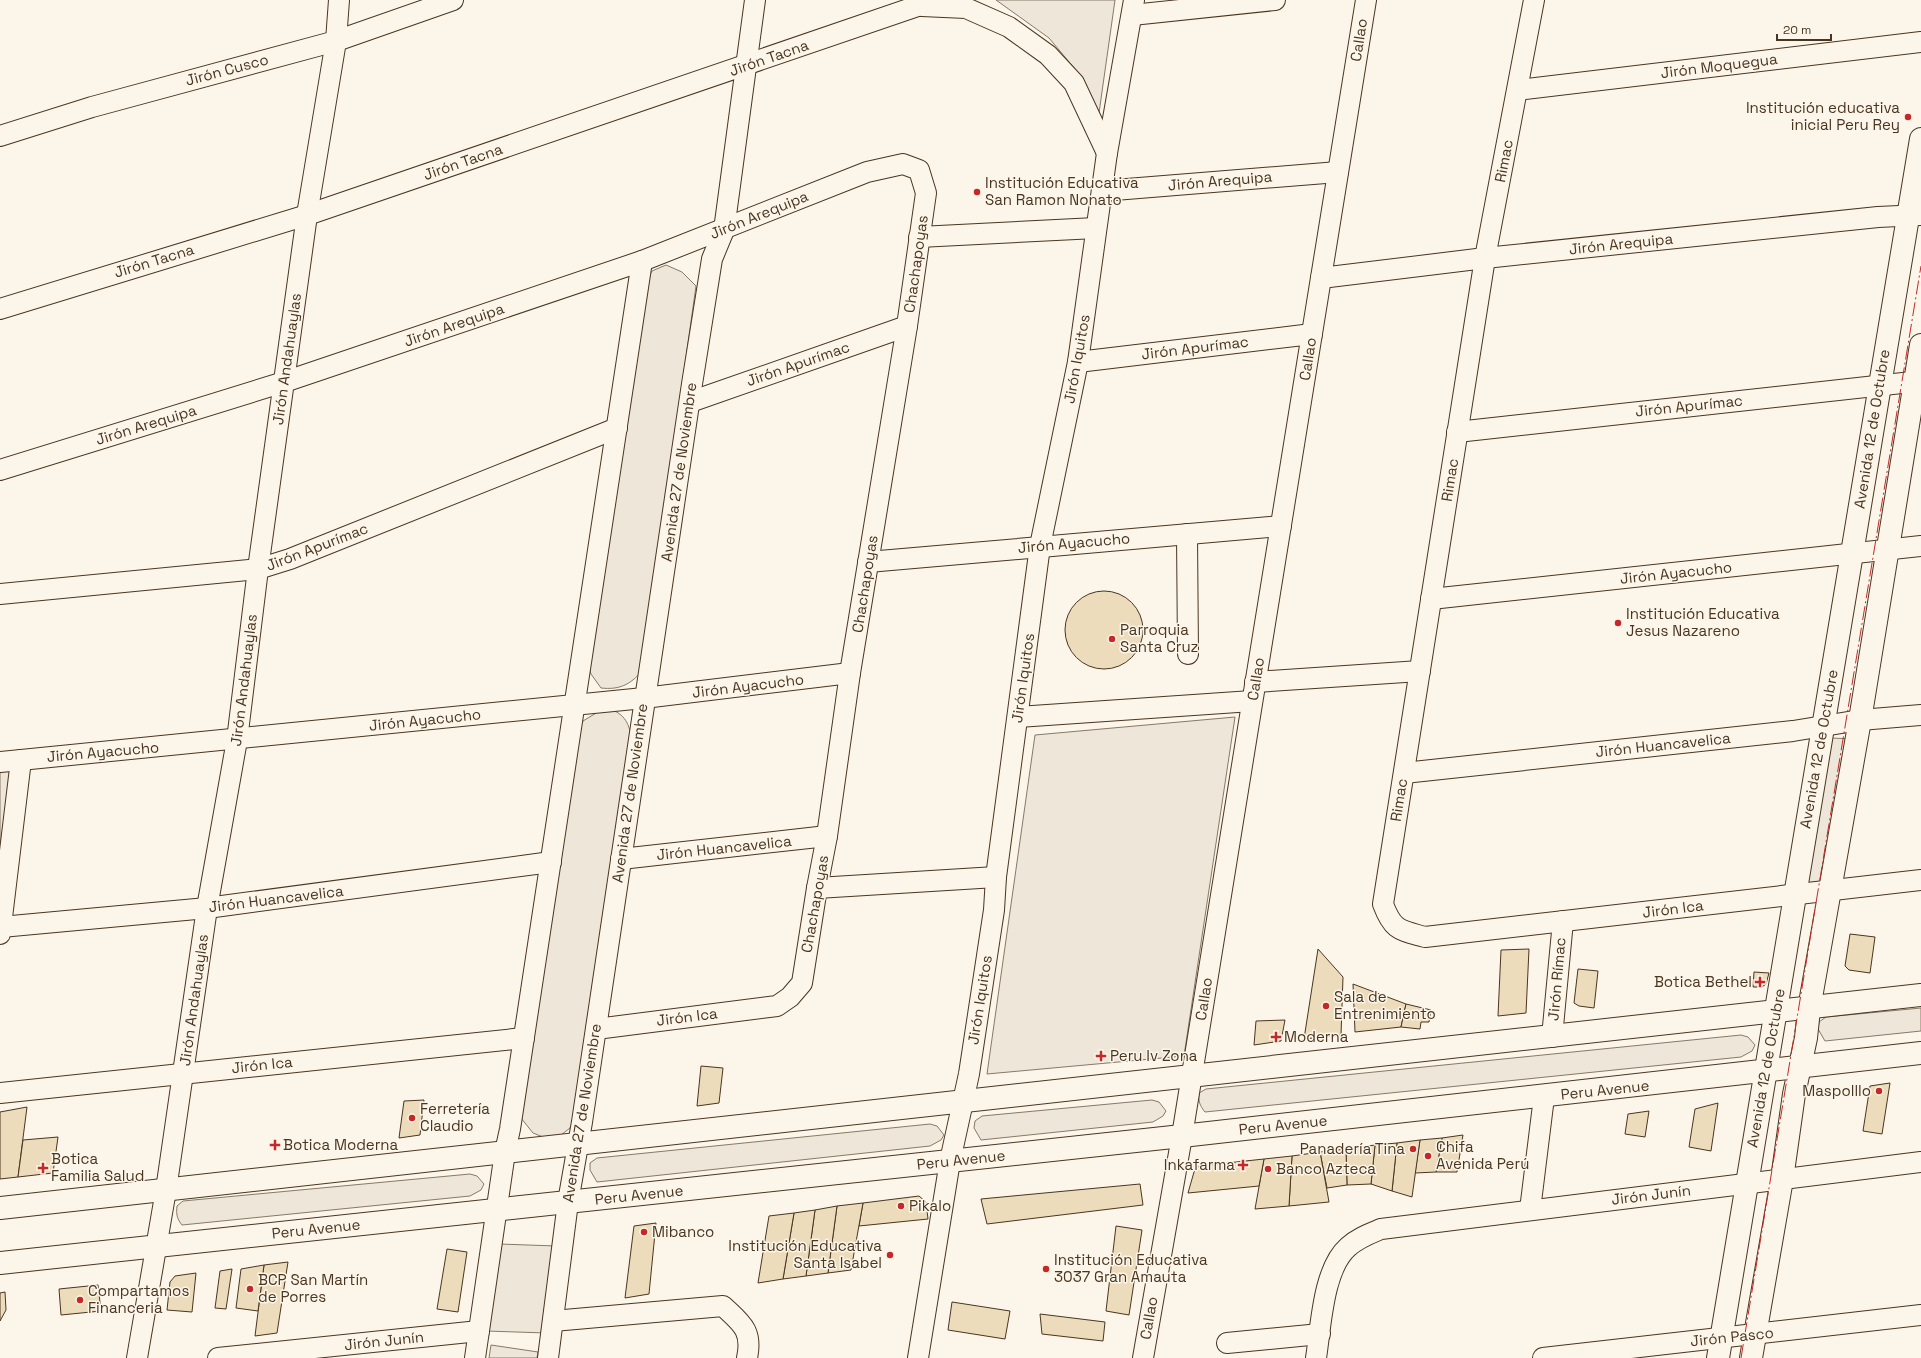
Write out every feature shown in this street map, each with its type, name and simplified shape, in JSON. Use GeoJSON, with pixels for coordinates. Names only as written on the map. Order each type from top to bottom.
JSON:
{"type":"FeatureCollection","features":[{"type":"Feature","properties":{"kind":"main road","name":"Avenida 12 de Octubre"},"geometry":{"type":"LineString","coordinates":[[1719,1348],[1775,1013],[1794,910],[1794,895],[1879,386],[1915,216],[1921,139]]}},
{"type":"Feature","properties":{"kind":"main road"},"geometry":{"type":"LineString","coordinates":[[1751,1358],[1782,1179],[1794,1094],[1801,1067],[1809,1009],[1829,891],[1918,381],[1921,345]]}},
{"type":"Feature","properties":{"kind":"main road"},"geometry":{"type":"LineString","coordinates":[[0,1208],[1775,1013],[1921,995]]}},
{"type":"Feature","properties":{"kind":"main road","name":"Peru Avenue"},"geometry":{"type":"LineString","coordinates":[[0,1263],[1544,1097],[1921,1053]]}},
{"type":"Feature","properties":{"kind":"street","name":"Jirón Andahuaylas"},"geometry":{"type":"LineString","coordinates":[[137,1358],[166,1190],[207,908],[237,740],[258,569],[307,215],[336,41],[339,0]]}},
{"type":"Feature","properties":{"kind":"street","name":"Jirón Cusco"},"geometry":{"type":"LineString","coordinates":[[0,136],[92,107],[336,41],[453,0]]}},
{"type":"Feature","properties":{"kind":"street","name":"Avenida 27 de Noviembre"},"geometry":{"type":"LineString","coordinates":[[548,1358],[568,1202],[596,1029],[644,698],[712,259],[724,230],[755,0]]}},
{"type":"Feature","properties":{"kind":"street"},"geometry":{"type":"LineString","coordinates":[[1134,8],[1275,0]]}},
{"type":"Feature","properties":{"kind":"street","name":"Callao"},"geometry":{"type":"LineString","coordinates":[[1142,1358],[1182,1136],[1190,1077],[1196,1048],[1366,0]]}},
{"type":"Feature","properties":{"kind":"street","name":"Rimac"},"geometry":{"type":"LineString","coordinates":[[1425,937],[1398,930],[1388,919],[1383,904],[1485,258],[1534,0]]}},
{"type":"Feature","properties":{"kind":"street","name":"Jirón Tacna"},"geometry":{"type":"LineString","coordinates":[[0,309],[307,215],[928,3],[966,8],[1009,27],[1048,55],[1074,83],[1107,153]]}},
{"type":"Feature","properties":{"kind":"street","name":"Jirón Iquitos"},"geometry":{"type":"LineString","coordinates":[[918,1358],[950,1161],[969,1074],[994,910],[996,877],[1040,546],[1078,362],[1107,153],[1134,8]]}},
{"type":"Feature","properties":{"kind":"street","name":"Jirón Moquegua"},"geometry":{"type":"LineString","coordinates":[[1518,90],[1921,42]]}},
{"type":"Feature","properties":{"kind":"street","name":"Jirón Arequipa"},"geometry":{"type":"LineString","coordinates":[[0,470],[284,382],[642,261],[724,230],[867,172],[903,164]]}},
{"type":"Feature","properties":{"kind":"street","name":"Chachapoyas"},"geometry":{"type":"LineString","coordinates":[[777,1006],[790,997],[802,983],[816,888],[827,836],[850,673],[907,326],[926,193],[919,170],[903,164]]}},
{"type":"Feature","properties":{"kind":"street","name":"Jirón Arequipa"},"geometry":{"type":"LineString","coordinates":[[1102,191],[1338,172]]}},
{"type":"Feature","properties":{"kind":"street","name":"Jirón Arequipa"},"geometry":{"type":"LineString","coordinates":[[1321,278],[1485,258],[1878,218],[1915,216]]}},
{"type":"Feature","properties":{"kind":"street"},"geometry":{"type":"LineString","coordinates":[[919,237],[1096,228]]}},
{"type":"Feature","properties":{"kind":"street"},"geometry":{"type":"LineString","coordinates":[[475,1358],[505,1152],[524,1038],[642,261]]}},
{"type":"Feature","properties":{"kind":"street","name":"Jirón Apurímac"},"geometry":{"type":"LineString","coordinates":[[690,402],[907,326]]}},
{"type":"Feature","properties":{"kind":"street","name":"Jirón Apurímac"},"geometry":{"type":"LineString","coordinates":[[1078,362],[1312,334]]}},
{"type":"Feature","properties":{"kind":"street","name":"Jirón Apurímac"},"geometry":{"type":"LineString","coordinates":[[1457,432],[1918,381]]}},
{"type":"Feature","properties":{"kind":"street","name":"Jirón Apurímac"},"geometry":{"type":"LineString","coordinates":[[0,594],[258,569],[290,559],[617,428]]}},
{"type":"Feature","properties":{"kind":"street","name":"Jirón Ayacucho"},"geometry":{"type":"LineString","coordinates":[[868,562],[1280,526]]}},
{"type":"Feature","properties":{"kind":"street"},"geometry":{"type":"LineString","coordinates":[[1186,534],[1188,654]]}},
{"type":"Feature","properties":{"kind":"street","name":"Jirón Ayacucho"},"geometry":{"type":"LineString","coordinates":[[1431,599],[1825,557],[1852,552],[1921,546]]}},
{"type":"Feature","properties":{"kind":"street"},"geometry":{"type":"LineString","coordinates":[[1255,682],[1420,671]]}},
{"type":"Feature","properties":{"kind":"street","name":"Jirón Ayacucho"},"geometry":{"type":"LineString","coordinates":[[0,762],[237,740],[644,698],[850,673]]}},
{"type":"Feature","properties":{"kind":"street"},"geometry":{"type":"LineString","coordinates":[[1018,717],[1252,701]]}},
{"type":"Feature","properties":{"kind":"street","name":"Jirón Huancavelica"},"geometry":{"type":"LineString","coordinates":[[1404,773],[1793,731],[1860,720],[1921,715]]}},
{"type":"Feature","properties":{"kind":"street"},"geometry":{"type":"LineString","coordinates":[[0,930],[21,760]]}},
{"type":"Feature","properties":{"kind":"street","name":"Jirón Huancavelica"},"geometry":{"type":"LineString","coordinates":[[621,859],[827,836]]}},
{"type":"Feature","properties":{"kind":"street","name":"Jirón Huancavelica"},"geometry":{"type":"LineString","coordinates":[[0,930],[207,908],[551,862]]}},
{"type":"Feature","properties":{"kind":"street"},"geometry":{"type":"LineString","coordinates":[[816,888],[996,877]]}},
{"type":"Feature","properties":{"kind":"street","name":"Jirón Ica"},"geometry":{"type":"LineString","coordinates":[[1425,937],[1921,880]]}},
{"type":"Feature","properties":{"kind":"street","name":"Jirón Rímac"},"geometry":{"type":"LineString","coordinates":[[1552,1037],[1563,921]]}},
{"type":"Feature","properties":{"kind":"street","name":"Jirón Ica"},"geometry":{"type":"LineString","coordinates":[[596,1029],[777,1006]]}},
{"type":"Feature","properties":{"kind":"street","name":"Jirón Ica"},"geometry":{"type":"LineString","coordinates":[[0,1093],[524,1038]]}},
{"type":"Feature","properties":{"kind":"street"},"geometry":{"type":"LineString","coordinates":[[1530,1210],[1544,1097]]}},
{"type":"Feature","properties":{"kind":"street","name":"Jirón Junín"},"geometry":{"type":"LineString","coordinates":[[1320,1334],[1328,1284],[1332,1270],[1338,1259],[1348,1247],[1361,1238],[1381,1229],[1747,1182],[1921,1162]]}},
{"type":"Feature","properties":{"kind":"street"},"geometry":{"type":"LineString","coordinates":[[553,1321],[723,1306],[746,1328],[748,1353]]}},
{"type":"Feature","properties":{"kind":"street","name":"Jirón Pasco"},"geometry":{"type":"LineString","coordinates":[[1543,1358],[1719,1348],[1755,1334],[1921,1316]]}},
{"type":"Feature","properties":{"kind":"street","name":"Jirón Junín"},"geometry":{"type":"LineString","coordinates":[[218,1358],[479,1330]]}},
{"type":"Feature","properties":{"kind":"street"},"geometry":{"type":"LineString","coordinates":[[1227,1343],[1320,1334],[1316,1358]]}},
{"type":"Feature","properties":{"kind":"shaded area"},"geometry":{"type":"Polygon","coordinates":[[[996,0],[1115,0],[1098,120],[1080,75],[1049,38],[996,0]]]}},
{"type":"Feature","properties":{"kind":"shaded area"},"geometry":{"type":"Polygon","coordinates":[[[666,265],[682,272],[696,286],[642,671],[624,686],[601,688],[591,674],[586,659],[644,286],[652,271],[666,265]]]}},
{"type":"Feature","properties":{"kind":"shaded area"},"geometry":{"type":"Polygon","coordinates":[[[606,707],[617,712],[624,718],[629,727],[632,739],[575,1119],[570,1128],[561,1135],[543,1137],[533,1133],[521,1118],[578,731],[583,721],[606,707]]]}},
{"type":"Feature","properties":{"kind":"shaded area"},"geometry":{"type":"Polygon","coordinates":[[[1235,717],[1184,1056],[987,1074],[1035,735],[1235,717]]]}},
{"type":"Feature","properties":{"kind":"shaded area"},"geometry":{"type":"Polygon","coordinates":[[[1831,738],[1854,739],[1827,886],[1807,888],[1831,738]]]}},
{"type":"Feature","properties":{"kind":"shaded area"},"geometry":{"type":"Polygon","coordinates":[[[9,771],[15,777],[0,876],[0,772],[9,771]]]}},
{"type":"Feature","properties":{"kind":"shaded area"},"geometry":{"type":"Polygon","coordinates":[[[1921,1008],[1921,1031],[1825,1041],[1818,1029],[1819,1022],[1826,1017],[1921,1008]]]}},
{"type":"Feature","properties":{"kind":"shaded area"},"geometry":{"type":"Polygon","coordinates":[[[1741,1035],[1748,1037],[1755,1045],[1752,1051],[1741,1057],[1205,1112],[1199,1101],[1199,1093],[1206,1089],[1741,1035]]]}},
{"type":"Feature","properties":{"kind":"shaded area"},"geometry":{"type":"Polygon","coordinates":[[[1152,1100],[1159,1102],[1166,1111],[1163,1116],[1153,1122],[981,1140],[974,1128],[975,1121],[982,1116],[1152,1100]]]}},
{"type":"Feature","properties":{"kind":"shaded area"},"geometry":{"type":"Polygon","coordinates":[[[930,1124],[937,1126],[944,1135],[941,1140],[930,1146],[597,1182],[590,1170],[590,1163],[597,1158],[930,1124]]]}},
{"type":"Feature","properties":{"kind":"shaded area"},"geometry":{"type":"Polygon","coordinates":[[[470,1174],[477,1176],[484,1184],[481,1190],[470,1196],[182,1225],[177,1214],[177,1206],[183,1201],[470,1174]]]}},
{"type":"Feature","properties":{"kind":"shaded area"},"geometry":{"type":"Polygon","coordinates":[[[499,1244],[556,1246],[546,1333],[486,1331],[499,1244]]]}},
{"type":"Feature","properties":{"kind":"shaded area"},"geometry":{"type":"Polygon","coordinates":[[[491,1345],[538,1352],[537,1358],[489,1358],[491,1345]]]}},
{"type":"Feature","properties":{"kind":"building"},"geometry":{"type":"Polygon","coordinates":[[[1104,591],[1119,594],[1131,603],[1140,615],[1143,630],[1140,645],[1131,657],[1119,666],[1104,669],[1089,666],[1077,657],[1068,645],[1065,630],[1068,615],[1077,603],[1089,594],[1104,591]]]}},
{"type":"Feature","properties":{"kind":"building"},"geometry":{"type":"Polygon","coordinates":[[[1850,934],[1875,937],[1870,973],[1849,970],[1845,966],[1850,934]]]}},
{"type":"Feature","properties":{"kind":"building","name":"Sala de Entrenimiento"},"geometry":{"type":"Polygon","coordinates":[[[1318,949],[1343,977],[1341,1035],[1304,1039],[1318,949]]]}},
{"type":"Feature","properties":{"kind":"building"},"geometry":{"type":"Polygon","coordinates":[[[1529,949],[1526,1013],[1498,1016],[1501,950],[1529,949]]]}},
{"type":"Feature","properties":{"kind":"building"},"geometry":{"type":"Polygon","coordinates":[[[1578,969],[1598,971],[1594,1008],[1579,1006],[1574,1003],[1578,969]]]}},
{"type":"Feature","properties":{"kind":"building","name":"Botica Bethel"},"geometry":{"type":"Polygon","coordinates":[[[1754,972],[1769,973],[1766,984],[1762,987],[1753,987],[1754,972]]]}},
{"type":"Feature","properties":{"kind":"building"},"geometry":{"type":"Polygon","coordinates":[[[1353,984],[1406,1004],[1401,1027],[1355,1032],[1353,984]]]}},
{"type":"Feature","properties":{"kind":"building"},"geometry":{"type":"Polygon","coordinates":[[[1406,1004],[1431,1010],[1429,1022],[1421,1022],[1420,1029],[1401,1027],[1406,1004]]]}},
{"type":"Feature","properties":{"kind":"building"},"geometry":{"type":"Polygon","coordinates":[[[1285,1020],[1281,1041],[1254,1045],[1256,1021],[1285,1020]]]}},
{"type":"Feature","properties":{"kind":"building"},"geometry":{"type":"Polygon","coordinates":[[[701,1066],[723,1068],[719,1103],[697,1106],[701,1066]]]}},
{"type":"Feature","properties":{"kind":"building"},"geometry":{"type":"Polygon","coordinates":[[[1890,1083],[1882,1134],[1863,1131],[1870,1086],[1890,1083]]]}},
{"type":"Feature","properties":{"kind":"building","name":"Ferretería Claudio"},"geometry":{"type":"Polygon","coordinates":[[[424,1100],[420,1135],[399,1138],[404,1101],[424,1100]]]}},
{"type":"Feature","properties":{"kind":"building"},"geometry":{"type":"Polygon","coordinates":[[[1718,1103],[1711,1151],[1689,1147],[1695,1109],[1718,1103]]]}},
{"type":"Feature","properties":{"kind":"building"},"geometry":{"type":"Polygon","coordinates":[[[27,1107],[18,1177],[0,1179],[0,1112],[27,1107]]]}},
{"type":"Feature","properties":{"kind":"building"},"geometry":{"type":"Polygon","coordinates":[[[1649,1111],[1645,1137],[1625,1134],[1628,1114],[1649,1111]]]}},
{"type":"Feature","properties":{"kind":"building"},"geometry":{"type":"Polygon","coordinates":[[[1463,1135],[1457,1172],[1436,1172],[1442,1138],[1463,1135]]]}},
{"type":"Feature","properties":{"kind":"building"},"geometry":{"type":"Polygon","coordinates":[[[58,1137],[53,1173],[18,1177],[23,1140],[58,1137]]]}},
{"type":"Feature","properties":{"kind":"building","name":"Chifa Avenida Perú"},"geometry":{"type":"Polygon","coordinates":[[[1442,1138],[1436,1172],[1415,1173],[1420,1140],[1442,1138]]]}},
{"type":"Feature","properties":{"kind":"building"},"geometry":{"type":"Polygon","coordinates":[[[1420,1140],[1412,1197],[1392,1191],[1397,1143],[1420,1140]]]}},
{"type":"Feature","properties":{"kind":"building"},"geometry":{"type":"Polygon","coordinates":[[[1397,1143],[1392,1191],[1371,1184],[1375,1145],[1397,1143]]]}},
{"type":"Feature","properties":{"kind":"building"},"geometry":{"type":"Polygon","coordinates":[[[1375,1145],[1371,1184],[1347,1185],[1346,1149],[1375,1145]]]}},
{"type":"Feature","properties":{"kind":"building"},"geometry":{"type":"Polygon","coordinates":[[[1346,1149],[1347,1185],[1327,1188],[1320,1152],[1346,1149]]]}},
{"type":"Feature","properties":{"kind":"building"},"geometry":{"type":"Polygon","coordinates":[[[1320,1152],[1329,1202],[1289,1206],[1292,1156],[1320,1152]]]}},
{"type":"Feature","properties":{"kind":"building"},"geometry":{"type":"Polygon","coordinates":[[[1292,1156],[1289,1206],[1255,1209],[1264,1159],[1292,1156]]]}},
{"type":"Feature","properties":{"kind":"building"},"geometry":{"type":"Polygon","coordinates":[[[1264,1159],[1259,1186],[1188,1193],[1194,1172],[1199,1166],[1264,1159]]]}},
{"type":"Feature","properties":{"kind":"building"},"geometry":{"type":"Polygon","coordinates":[[[1140,1184],[1143,1205],[987,1224],[981,1199],[1140,1184]]]}},
{"type":"Feature","properties":{"kind":"building"},"geometry":{"type":"Polygon","coordinates":[[[919,1196],[926,1202],[928,1219],[859,1226],[863,1203],[919,1196]]]}},
{"type":"Feature","properties":{"kind":"building"},"geometry":{"type":"Polygon","coordinates":[[[863,1203],[851,1270],[828,1273],[837,1206],[863,1203]]]}},
{"type":"Feature","properties":{"kind":"building"},"geometry":{"type":"Polygon","coordinates":[[[837,1206],[828,1273],[806,1276],[815,1210],[837,1206]]]}},
{"type":"Feature","properties":{"kind":"building"},"geometry":{"type":"Polygon","coordinates":[[[815,1210],[806,1276],[783,1279],[794,1213],[815,1210]]]}},
{"type":"Feature","properties":{"kind":"building"},"geometry":{"type":"Polygon","coordinates":[[[794,1213],[783,1279],[758,1283],[769,1216],[794,1213]]]}},
{"type":"Feature","properties":{"kind":"building"},"geometry":{"type":"Polygon","coordinates":[[[656,1223],[649,1294],[625,1298],[634,1226],[656,1223]]]}},
{"type":"Feature","properties":{"kind":"building"},"geometry":{"type":"Polygon","coordinates":[[[1116,1226],[1142,1230],[1129,1315],[1106,1311],[1116,1226]]]}},
{"type":"Feature","properties":{"kind":"building"},"geometry":{"type":"Polygon","coordinates":[[[447,1249],[467,1252],[458,1312],[437,1309],[447,1249]]]}},
{"type":"Feature","properties":{"kind":"building"},"geometry":{"type":"Polygon","coordinates":[[[288,1262],[277,1333],[255,1336],[264,1265],[288,1262]]]}},
{"type":"Feature","properties":{"kind":"building","name":"BCP San Martín de Porres"},"geometry":{"type":"Polygon","coordinates":[[[264,1265],[258,1311],[236,1308],[241,1269],[264,1265]]]}},
{"type":"Feature","properties":{"kind":"building"},"geometry":{"type":"Polygon","coordinates":[[[232,1269],[226,1309],[215,1308],[220,1271],[232,1269]]]}},
{"type":"Feature","properties":{"kind":"building"},"geometry":{"type":"Polygon","coordinates":[[[196,1273],[192,1312],[167,1310],[170,1282],[175,1276],[196,1273]]]}},
{"type":"Feature","properties":{"kind":"building","name":"Compartamos Financeria"},"geometry":{"type":"Polygon","coordinates":[[[98,1285],[101,1311],[61,1315],[59,1289],[98,1285]]]}},
{"type":"Feature","properties":{"kind":"building"},"geometry":{"type":"Polygon","coordinates":[[[5,1292],[6,1310],[0,1321],[0,1293],[5,1292]]]}},
{"type":"Feature","properties":{"kind":"building"},"geometry":{"type":"Polygon","coordinates":[[[952,1302],[1010,1311],[1005,1339],[948,1330],[952,1302]]]}},
{"type":"Feature","properties":{"kind":"building"},"geometry":{"type":"Polygon","coordinates":[[[1040,1314],[1105,1322],[1103,1341],[1042,1334],[1040,1314]]]}},
{"type":"Feature","properties":{"kind":"power"},"geometry":{"type":"LineString","coordinates":[[1741,1358],[1921,266]]}},
{"type":"Feature","properties":{"kind":"place","name":"Institución educativa inicial Peru Rey"},"geometry":{"type":"Point","coordinates":[1908,117]}},
{"type":"Feature","properties":{"kind":"place","name":"Institución Educativa San Ramon Nonato"},"geometry":{"type":"Point","coordinates":[977,192]}},
{"type":"Feature","properties":{"kind":"place","name":"Institución Educativa Jesus Nazareno"},"geometry":{"type":"Point","coordinates":[1618,623]}},
{"type":"Feature","properties":{"kind":"place","name":"Parroquia Santa Cruz"},"geometry":{"type":"Point","coordinates":[1112,639]}},
{"type":"Feature","properties":{"kind":"place","name":"Botica Bethel"},"geometry":{"type":"Point","coordinates":[1760,982]}},
{"type":"Feature","properties":{"kind":"place","name":"Sala de Entrenimiento"},"geometry":{"type":"Point","coordinates":[1326,1006]}},
{"type":"Feature","properties":{"kind":"place","name":"Moderna"},"geometry":{"type":"Point","coordinates":[1276,1037]}},
{"type":"Feature","properties":{"kind":"place","name":"Peru Iv Zona"},"geometry":{"type":"Point","coordinates":[1101,1056]}},
{"type":"Feature","properties":{"kind":"place","name":"Maspolllo"},"geometry":{"type":"Point","coordinates":[1879,1091]}},
{"type":"Feature","properties":{"kind":"place","name":"Ferretería Claudio"},"geometry":{"type":"Point","coordinates":[412,1118]}},
{"type":"Feature","properties":{"kind":"place","name":"Botica Moderna"},"geometry":{"type":"Point","coordinates":[275,1145]}},
{"type":"Feature","properties":{"kind":"place","name":"Panadería Tina"},"geometry":{"type":"Point","coordinates":[1413,1149]}},
{"type":"Feature","properties":{"kind":"place","name":"Chifa Avenida Perú"},"geometry":{"type":"Point","coordinates":[1428,1156]}},
{"type":"Feature","properties":{"kind":"place","name":"Inkafarma"},"geometry":{"type":"Point","coordinates":[1243,1165]}},
{"type":"Feature","properties":{"kind":"place","name":"Botica Familia Salud"},"geometry":{"type":"Point","coordinates":[43,1168]}},
{"type":"Feature","properties":{"kind":"place","name":"Banco Azteca"},"geometry":{"type":"Point","coordinates":[1268,1169]}},
{"type":"Feature","properties":{"kind":"place","name":"Pikalo"},"geometry":{"type":"Point","coordinates":[901,1206]}},
{"type":"Feature","properties":{"kind":"place","name":"Mibanco"},"geometry":{"type":"Point","coordinates":[644,1232]}},
{"type":"Feature","properties":{"kind":"place","name":"Institución Educativa Santa Isabel"},"geometry":{"type":"Point","coordinates":[890,1255]}},
{"type":"Feature","properties":{"kind":"place","name":"Institución Educativa 3037 Gran Amauta"},"geometry":{"type":"Point","coordinates":[1046,1269]}},
{"type":"Feature","properties":{"kind":"place","name":"BCP San Martín de Porres"},"geometry":{"type":"Point","coordinates":[250,1289]}},
{"type":"Feature","properties":{"kind":"place","name":"Compartamos Financeria"},"geometry":{"type":"Point","coordinates":[80,1300]}}]}
